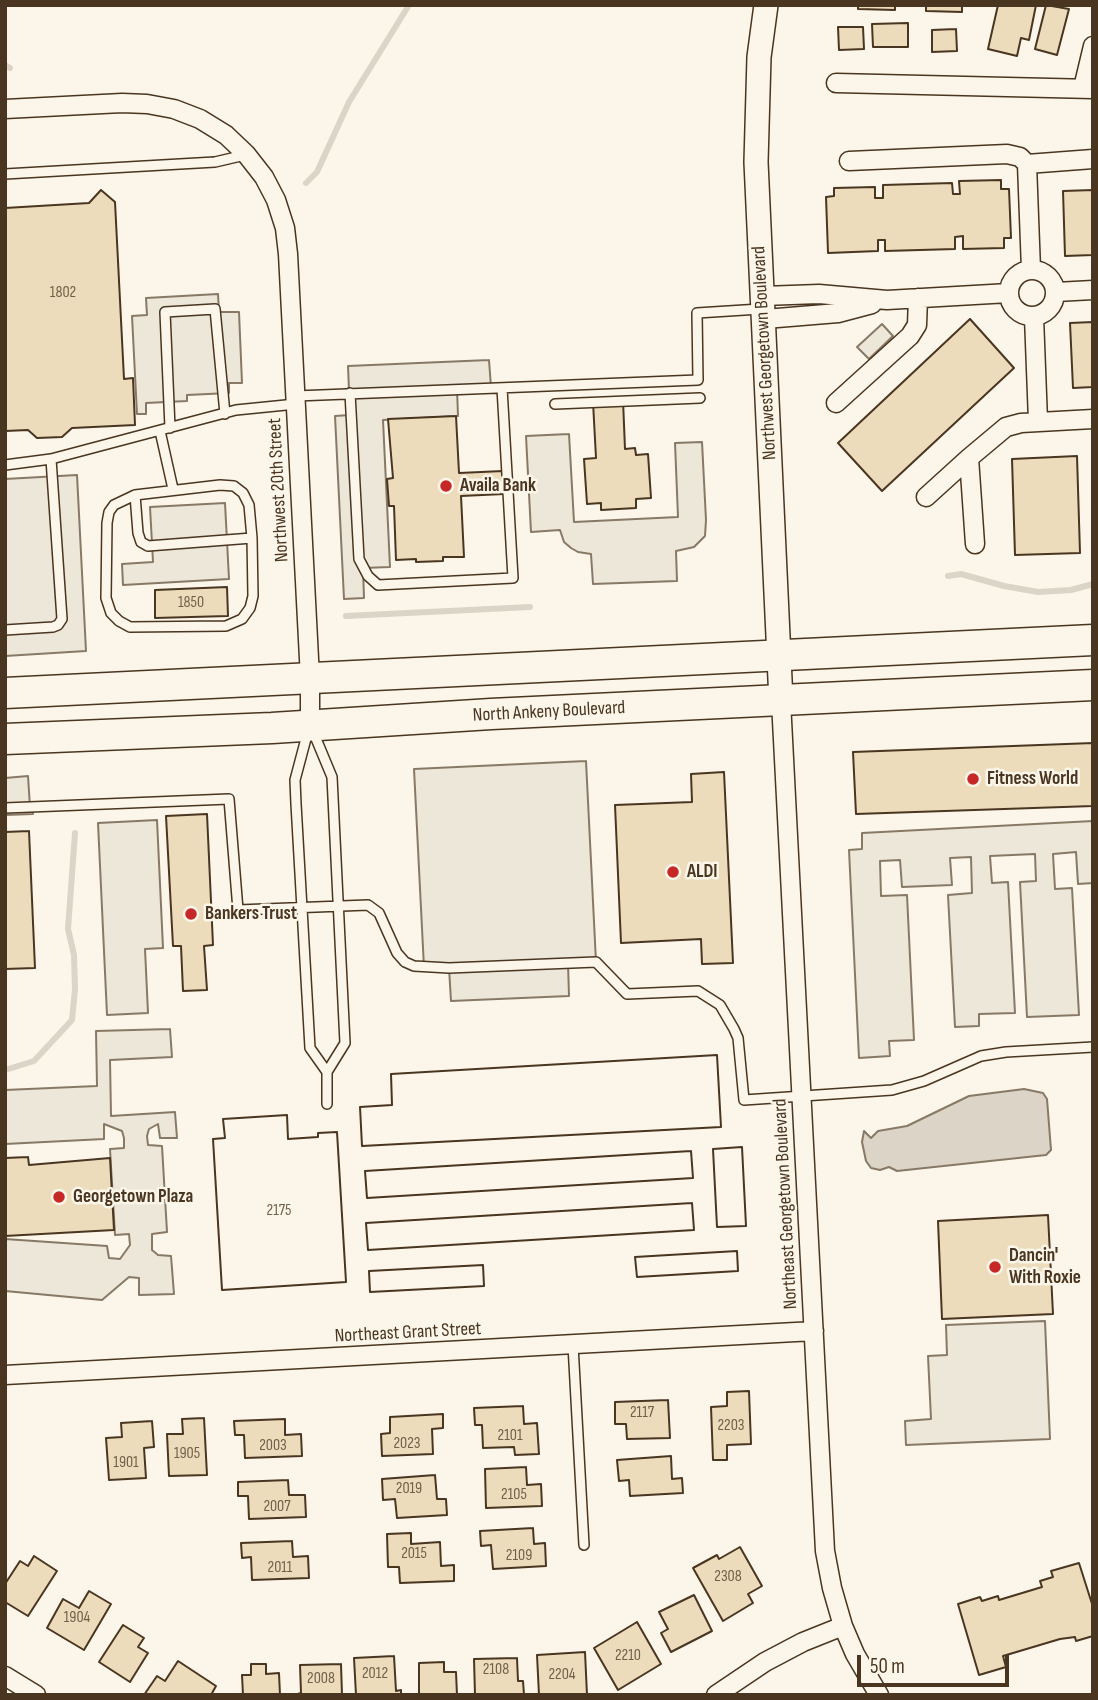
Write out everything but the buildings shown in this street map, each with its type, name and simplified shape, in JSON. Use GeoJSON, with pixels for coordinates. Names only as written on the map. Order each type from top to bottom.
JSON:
{"type":"FeatureCollection","features":[{"type":"Feature","properties":{"kind":"main road"},"geometry":{"type":"LineString","coordinates":[[5,693],[1093,640]]}},
{"type":"Feature","properties":{"kind":"main road","name":"North Ankeny Boulevard"},"geometry":{"type":"LineString","coordinates":[[5,739],[1093,685]]}},
{"type":"Feature","properties":{"kind":"street","name":"Northwest Georgetown Boulevard"},"geometry":{"type":"LineString","coordinates":[[766,5],[759,57],[756,162],[781,701]]}},
{"type":"Feature","properties":{"kind":"street"},"geometry":{"type":"LineString","coordinates":[[836,83],[1088,88],[1093,46]]}},
{"type":"Feature","properties":{"kind":"street","name":"Northwest 20th Street"},"geometry":{"type":"LineString","coordinates":[[5,109],[148,104],[174,109],[200,119],[226,135],[264,177],[276,201],[285,228],[288,254],[310,678],[310,724]]}},
{"type":"Feature","properties":{"kind":"street"},"geometry":{"type":"LineString","coordinates":[[849,160],[1007,154],[1020,157],[1027,164],[1031,270]]}},
{"type":"Feature","properties":{"kind":"street"},"geometry":{"type":"LineString","coordinates":[[1027,164],[1093,159]]}},
{"type":"Feature","properties":{"kind":"street"},"geometry":{"type":"LineString","coordinates":[[1031,270],[1044,273],[1052,280],[1056,292],[1050,309],[1043,315],[1034,317],[1021,314],[1013,307],[1009,293],[1014,279],[1031,270]]}},
{"type":"Feature","properties":{"kind":"street"},"geometry":{"type":"LineString","coordinates":[[1056,292],[1093,290]]}},
{"type":"Feature","properties":{"kind":"street"},"geometry":{"type":"LineString","coordinates":[[764,308],[819,294],[887,300],[1009,293]]}},
{"type":"Feature","properties":{"kind":"street"},"geometry":{"type":"LineString","coordinates":[[836,403],[910,336],[918,325],[918,298]]}},
{"type":"Feature","properties":{"kind":"street"},"geometry":{"type":"LineString","coordinates":[[1034,317],[1038,421]]}},
{"type":"Feature","properties":{"kind":"street"},"geometry":{"type":"LineString","coordinates":[[926,497],[1006,428],[1038,421],[1093,419]]}},
{"type":"Feature","properties":{"kind":"street"},"geometry":{"type":"LineString","coordinates":[[969,458],[975,544]]}},
{"type":"Feature","properties":{"kind":"street","name":"Northeast Georgetown Boulevard"},"geometry":{"type":"LineString","coordinates":[[781,701],[825,1551],[843,1626],[855,1654],[879,1695]]}},
{"type":"Feature","properties":{"kind":"street","name":"Northeast Grant Street"},"geometry":{"type":"LineString","coordinates":[[5,1375],[814,1331]]}},
{"type":"Feature","properties":{"kind":"street"},"geometry":{"type":"LineString","coordinates":[[716,1695],[765,1662],[803,1642],[843,1626]]}},
{"type":"Feature","properties":{"kind":"street"},"geometry":{"type":"LineString","coordinates":[[5,1676],[36,1695]]}},
{"type":"Feature","properties":{"kind":"lane"},"geometry":{"type":"LineString","coordinates":[[5,174],[215,162],[246,154]]}},
{"type":"Feature","properties":{"kind":"lane"},"geometry":{"type":"LineString","coordinates":[[5,465],[51,459],[225,414],[350,393],[698,380],[697,313],[764,308]]}},
{"type":"Feature","properties":{"kind":"lane"},"geometry":{"type":"LineString","coordinates":[[170,428],[164,312],[215,309],[225,414]]}},
{"type":"Feature","properties":{"kind":"lane"},"geometry":{"type":"LineString","coordinates":[[350,393],[359,559],[368,576],[378,585],[513,578],[502,388]]}},
{"type":"Feature","properties":{"kind":"lane"},"geometry":{"type":"LineString","coordinates":[[555,404],[700,398]]}},
{"type":"Feature","properties":{"kind":"lane"},"geometry":{"type":"LineString","coordinates":[[160,431],[173,489]]}},
{"type":"Feature","properties":{"kind":"lane"},"geometry":{"type":"LineString","coordinates":[[5,630],[53,627],[62,619],[51,459]]}},
{"type":"Feature","properties":{"kind":"lane"},"geometry":{"type":"LineString","coordinates":[[234,486],[243,493],[248,505],[252,538],[253,596],[250,608],[242,618],[226,626],[130,627],[111,613],[106,598],[108,512],[114,505],[135,495],[173,489],[234,486]]}},
{"type":"Feature","properties":{"kind":"lane"},"geometry":{"type":"LineString","coordinates":[[135,495],[138,533],[141,542],[148,546],[252,538]]}},
{"type":"Feature","properties":{"kind":"lane"},"geometry":{"type":"LineString","coordinates":[[310,724],[332,777],[345,1043],[327,1072],[327,1104]]}},
{"type":"Feature","properties":{"kind":"lane"},"geometry":{"type":"LineString","coordinates":[[310,724],[295,780],[310,1048],[327,1072]]}},
{"type":"Feature","properties":{"kind":"lane"},"geometry":{"type":"LineString","coordinates":[[5,808],[229,799],[238,910],[368,905],[379,913],[397,953],[405,962],[414,966],[449,968],[596,962],[627,994],[698,991],[720,1005],[729,1017],[738,1038],[744,1100],[896,1089],[924,1081],[981,1056],[1093,1047]]}},
{"type":"Feature","properties":{"kind":"lane"},"geometry":{"type":"LineString","coordinates":[[573,1345],[584,1545]]}},
{"type":"Feature","properties":{"kind":"shaded area"},"geometry":{"type":"Polygon","coordinates":[[[218,294],[219,312],[239,312],[242,383],[229,383],[229,393],[187,395],[187,401],[146,403],[146,414],[137,414],[132,316],[147,315],[146,298],[218,294]]]}},
{"type":"Feature","properties":{"kind":"shaded area"},"geometry":{"type":"Polygon","coordinates":[[[882,324],[893,336],[869,359],[857,347],[882,324]]]}},
{"type":"Feature","properties":{"kind":"shaded area"},"geometry":{"type":"Polygon","coordinates":[[[489,360],[491,387],[457,389],[458,416],[383,420],[390,567],[363,568],[364,598],[344,599],[335,416],[350,415],[348,366],[489,360]]]}},
{"type":"Feature","properties":{"kind":"shaded area"},"geometry":{"type":"Polygon","coordinates":[[[569,434],[574,522],[678,517],[675,443],[702,442],[705,536],[694,547],[676,551],[677,581],[593,584],[591,554],[571,548],[564,542],[560,530],[531,532],[526,436],[569,434]]]}},
{"type":"Feature","properties":{"kind":"shaded area"},"geometry":{"type":"Polygon","coordinates":[[[77,475],[86,651],[5,656],[5,479],[77,475]]]}},
{"type":"Feature","properties":{"kind":"shaded area"},"geometry":{"type":"Polygon","coordinates":[[[225,503],[229,579],[123,585],[122,564],[153,562],[150,507],[225,503]]]}},
{"type":"Feature","properties":{"kind":"shaded area"},"geometry":{"type":"Polygon","coordinates":[[[586,761],[596,962],[568,963],[569,996],[451,1001],[449,968],[424,968],[414,769],[586,761]]]}},
{"type":"Feature","properties":{"kind":"shaded area"},"geometry":{"type":"Polygon","coordinates":[[[28,776],[33,814],[5,815],[5,778],[28,776]]]}},
{"type":"Feature","properties":{"kind":"shaded area"},"geometry":{"type":"Polygon","coordinates":[[[157,820],[163,948],[145,949],[148,1013],[107,1015],[98,823],[157,820]]]}},
{"type":"Feature","properties":{"kind":"shaded area"},"geometry":{"type":"Polygon","coordinates":[[[1093,821],[1093,883],[1078,884],[1076,852],[1053,854],[1055,889],[1072,888],[1079,1015],[1027,1017],[1020,882],[1036,881],[1035,854],[990,856],[992,883],[1008,882],[1015,1013],[979,1014],[979,1026],[955,1027],[948,895],[972,893],[971,857],[950,858],[952,885],[902,887],[900,860],[880,861],[881,896],[907,895],[914,1040],[889,1041],[890,1056],[859,1058],[849,850],[862,849],[862,833],[1093,821]]]}},
{"type":"Feature","properties":{"kind":"shaded area"},"geometry":{"type":"Polygon","coordinates":[[[170,1029],[172,1057],[110,1060],[111,1116],[175,1112],[177,1138],[160,1138],[158,1124],[149,1129],[147,1136],[148,1145],[162,1146],[167,1232],[152,1234],[152,1250],[158,1255],[171,1256],[174,1294],[139,1295],[139,1278],[129,1277],[102,1300],[5,1291],[5,1239],[107,1246],[109,1258],[120,1259],[130,1245],[129,1234],[115,1235],[110,1149],[124,1148],[122,1131],[104,1124],[104,1139],[5,1144],[5,1090],[97,1086],[96,1031],[170,1029]]]}},
{"type":"Feature","properties":{"kind":"shaded area"},"geometry":{"type":"Polygon","coordinates":[[[1024,1089],[1043,1093],[1047,1099],[1051,1150],[1046,1155],[897,1171],[889,1167],[880,1170],[871,1168],[866,1161],[862,1142],[864,1131],[871,1138],[878,1131],[907,1126],[969,1096],[1024,1089]]]}},
{"type":"Feature","properties":{"kind":"shaded area"},"geometry":{"type":"Polygon","coordinates":[[[1045,1321],[1050,1439],[906,1445],[905,1421],[931,1419],[928,1356],[947,1355],[946,1325],[1045,1321]]]}},
{"type":"Feature","properties":{"kind":"waterway"},"geometry":{"type":"LineString","coordinates":[[306,183],[317,172],[349,102],[409,5]]}},
{"type":"Feature","properties":{"kind":"waterway"},"geometry":{"type":"LineString","coordinates":[[5,65],[10,68]]}},
{"type":"Feature","properties":{"kind":"waterway"},"geometry":{"type":"LineString","coordinates":[[948,576],[961,574],[1038,592],[1071,590],[1093,584]]}},
{"type":"Feature","properties":{"kind":"waterway"},"geometry":{"type":"LineString","coordinates":[[346,616],[530,607]]}},
{"type":"Feature","properties":{"kind":"waterway"},"geometry":{"type":"LineString","coordinates":[[5,1070],[34,1061],[72,1020],[74,955],[68,929],[75,833]]}},
{"type":"Feature","properties":{"kind":"place","name":"Availa Bank"},"geometry":{"type":"Point","coordinates":[446,486]}},
{"type":"Feature","properties":{"kind":"place","name":"Fitness World"},"geometry":{"type":"Point","coordinates":[973,779]}},
{"type":"Feature","properties":{"kind":"place","name":"ALDI"},"geometry":{"type":"Point","coordinates":[673,872]}},
{"type":"Feature","properties":{"kind":"place","name":"Bankers Trust"},"geometry":{"type":"Point","coordinates":[191,914]}},
{"type":"Feature","properties":{"kind":"place","name":"Georgetown Plaza"},"geometry":{"type":"Point","coordinates":[59,1197]}},
{"type":"Feature","properties":{"kind":"place","name":"Dancin' With Roxie"},"geometry":{"type":"Point","coordinates":[995,1267]}}]}
